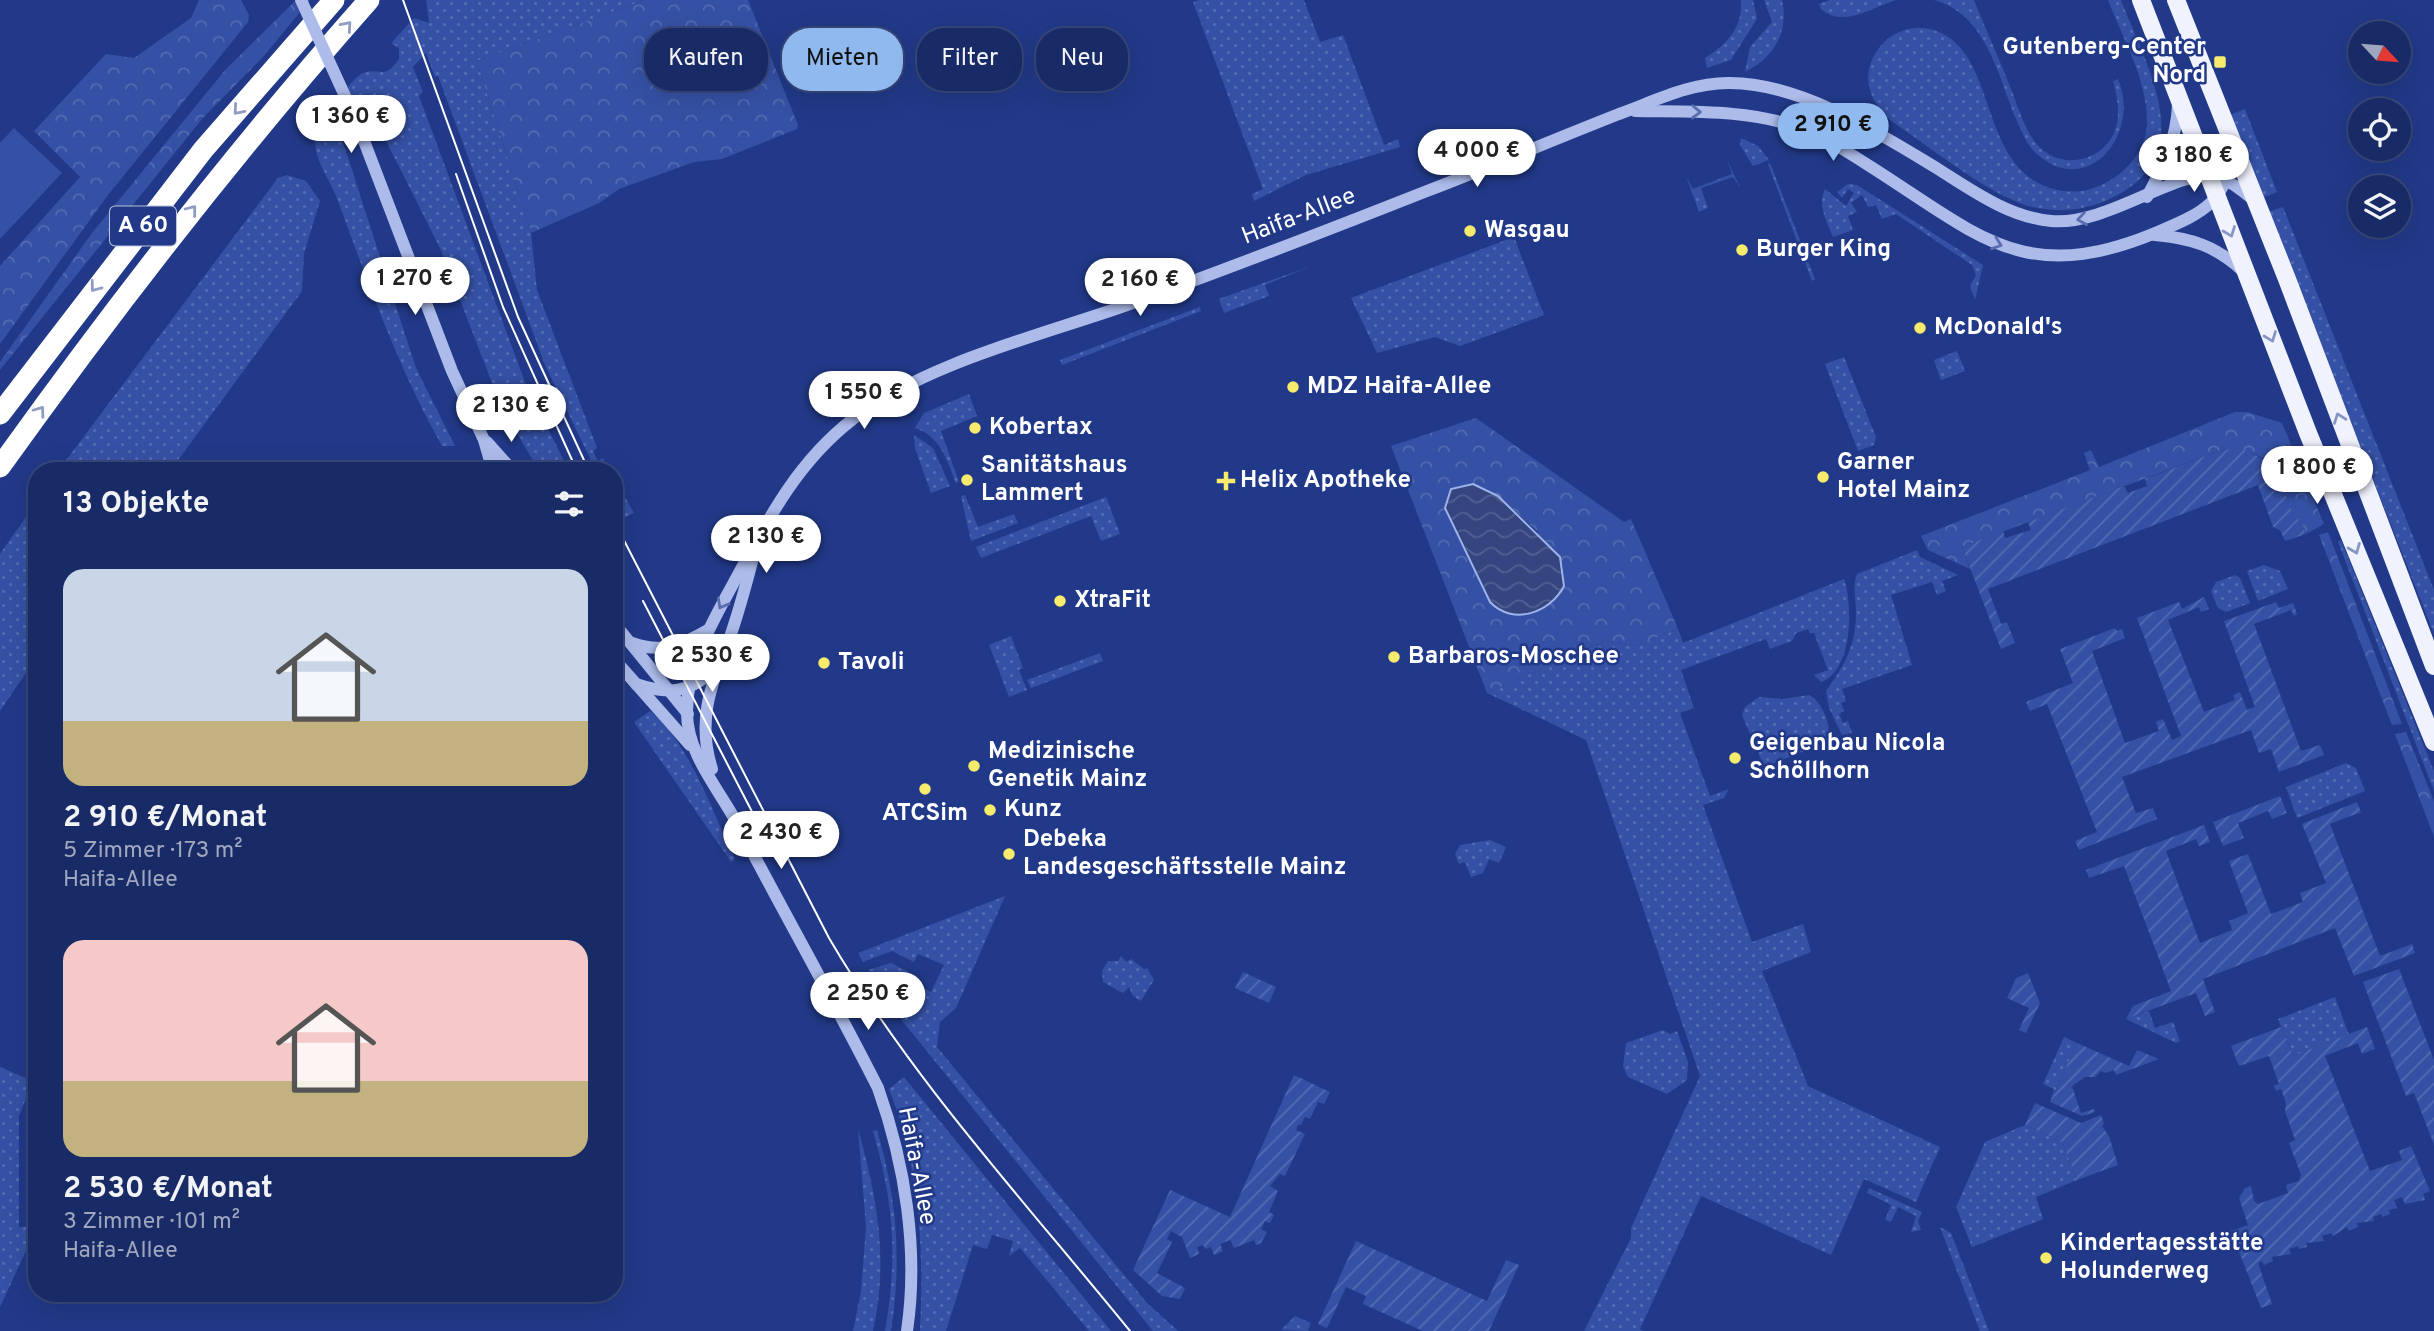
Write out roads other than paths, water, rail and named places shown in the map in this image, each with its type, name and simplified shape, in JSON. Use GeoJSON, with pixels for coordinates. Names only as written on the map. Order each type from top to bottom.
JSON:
{"type":"FeatureCollection","features":[{"type":"Feature","properties":{"kind":"highway","name":"A 60"},"geometry":{"type":"LineString","coordinates":[[0,414],[194,161],[334,0]]}},
{"type":"Feature","properties":{"kind":"highway","name":"A 60"},"geometry":{"type":"LineString","coordinates":[[0,467],[103,325],[223,171],[369,0]]}},
{"type":"Feature","properties":{"kind":"main road"},"geometry":{"type":"LineString","coordinates":[[2141,0],[2246,274],[2434,742]]}},
{"type":"Feature","properties":{"kind":"main road"},"geometry":{"type":"LineString","coordinates":[[2176,0],[2434,666]]}},
{"type":"Feature","properties":{"kind":"street"},"geometry":{"type":"LineString","coordinates":[[301,0],[356,120],[452,371],[484,440],[490,462]]}},
{"type":"Feature","properties":{"kind":"street","name":"Haifa-Allee"},"geometry":{"type":"LineString","coordinates":[[908,1331],[910,1281],[906,1202],[889,1118],[868,1069],[722,795],[692,748],[687,712],[689,688],[708,630],[784,491],[813,454],[858,415],[906,387],[999,349],[1127,305],[1701,85],[1737,83],[1769,87],[1836,113],[2022,215],[2058,222],[2083,219],[2147,197],[2187,179],[2208,176]]}},
{"type":"Feature","properties":{"kind":"street"},"geometry":{"type":"LineString","coordinates":[[2147,197],[2169,152],[2177,125],[2178,100]]}},
{"type":"Feature","properties":{"kind":"street","name":"Haifa-Allee"},"geometry":{"type":"LineString","coordinates":[[1628,111],[1732,114],[1785,122],[1841,148],[1974,235],[1999,246],[2039,256],[2090,253],[2151,235],[2182,222],[2217,199],[2228,182],[2234,151]]}},
{"type":"Feature","properties":{"kind":"street"},"geometry":{"type":"LineString","coordinates":[[2208,176],[2228,182],[2254,200]]}},
{"type":"Feature","properties":{"kind":"street"},"geometry":{"type":"LineString","coordinates":[[2151,235],[2185,237],[2205,243],[2229,258],[2246,274]]}},
{"type":"Feature","properties":{"kind":"street"},"geometry":{"type":"LineString","coordinates":[[484,440],[505,462]]}},
{"type":"Feature","properties":{"kind":"street","name":"Haifa-Allee"},"geometry":{"type":"LineString","coordinates":[[722,795],[707,752],[707,703],[715,670],[740,608],[759,534]]}},
{"type":"Feature","properties":{"kind":"street"},"geometry":{"type":"LineString","coordinates":[[631,642],[654,649],[667,649],[708,630]]}},
{"type":"Feature","properties":{"kind":"street"},"geometry":{"type":"LineString","coordinates":[[623,633],[687,712],[707,752]]}},
{"type":"Feature","properties":{"kind":"street"},"geometry":{"type":"LineString","coordinates":[[623,670],[692,748]]}},
{"type":"Feature","properties":{"kind":"street"},"geometry":{"type":"LineString","coordinates":[[633,683],[672,693],[689,688],[715,670]]}},
{"type":"Feature","properties":{"kind":"water"},"geometry":{"type":"Polygon","coordinates":[[[1473,484],[1498,496],[1560,557],[1564,586],[1550,603],[1540,609],[1520,615],[1499,609],[1490,602],[1445,508],[1451,489],[1473,484]]]}},
{"type":"Feature","properties":{"kind":"tram line"},"geometry":{"type":"LineString","coordinates":[[403,0],[518,317],[585,462]]}},
{"type":"Feature","properties":{"kind":"tram line"},"geometry":{"type":"LineString","coordinates":[[456,174],[503,307],[573,462]]}},
{"type":"Feature","properties":{"kind":"tram line"},"geometry":{"type":"LineString","coordinates":[[623,538],[829,938],[862,990],[972,1140],[1130,1331]]}},
{"type":"Feature","properties":{"kind":"tram line"},"geometry":{"type":"LineString","coordinates":[[643,601],[762,831]]}},
{"type":"Feature","properties":{"kind":"place","name":"Gutenberg-Center Nord"},"geometry":{"type":"Point","coordinates":[2220,62]}},
{"type":"Feature","properties":{"kind":"place","name":"Wasgau"},"geometry":{"type":"Point","coordinates":[1470,231]}},
{"type":"Feature","properties":{"kind":"place","name":"Burger King"},"geometry":{"type":"Point","coordinates":[1742,250]}},
{"type":"Feature","properties":{"kind":"place","name":"McDonald's"},"geometry":{"type":"Point","coordinates":[1920,328]}},
{"type":"Feature","properties":{"kind":"place","name":"MDZ Haifa-Allee"},"geometry":{"type":"Point","coordinates":[1293,387]}},
{"type":"Feature","properties":{"kind":"place","name":"Kobertax"},"geometry":{"type":"Point","coordinates":[975,428]}},
{"type":"Feature","properties":{"kind":"place","name":"Garner Hotel Mainz"},"geometry":{"type":"Point","coordinates":[1823,477]}},
{"type":"Feature","properties":{"kind":"place","name":"Sanitätshaus Lammert"},"geometry":{"type":"Point","coordinates":[967,480]}},
{"type":"Feature","properties":{"kind":"place","name":"Helix Apotheke"},"geometry":{"type":"Point","coordinates":[1226,481]}},
{"type":"Feature","properties":{"kind":"place","name":"XtraFit"},"geometry":{"type":"Point","coordinates":[1060,601]}},
{"type":"Feature","properties":{"kind":"place","name":"Barbaros-Moschee"},"geometry":{"type":"Point","coordinates":[1394,657]}},
{"type":"Feature","properties":{"kind":"place","name":"Tavoli"},"geometry":{"type":"Point","coordinates":[824,663]}},
{"type":"Feature","properties":{"kind":"place","name":"Geigenbau Nicola Schöllhorn"},"geometry":{"type":"Point","coordinates":[1735,758]}},
{"type":"Feature","properties":{"kind":"place","name":"Medizinische Genetik Mainz"},"geometry":{"type":"Point","coordinates":[974,766]}},
{"type":"Feature","properties":{"kind":"place","name":"ATCSim"},"geometry":{"type":"Point","coordinates":[925,789]}},
{"type":"Feature","properties":{"kind":"place","name":"Kunz"},"geometry":{"type":"Point","coordinates":[990,810]}},
{"type":"Feature","properties":{"kind":"place","name":"Debeka Landesgeschäftsstelle Mainz"},"geometry":{"type":"Point","coordinates":[1009,854]}},
{"type":"Feature","properties":{"kind":"place","name":"Kindertagesstätte Holunderweg"},"geometry":{"type":"Point","coordinates":[2046,1258]}}]}
